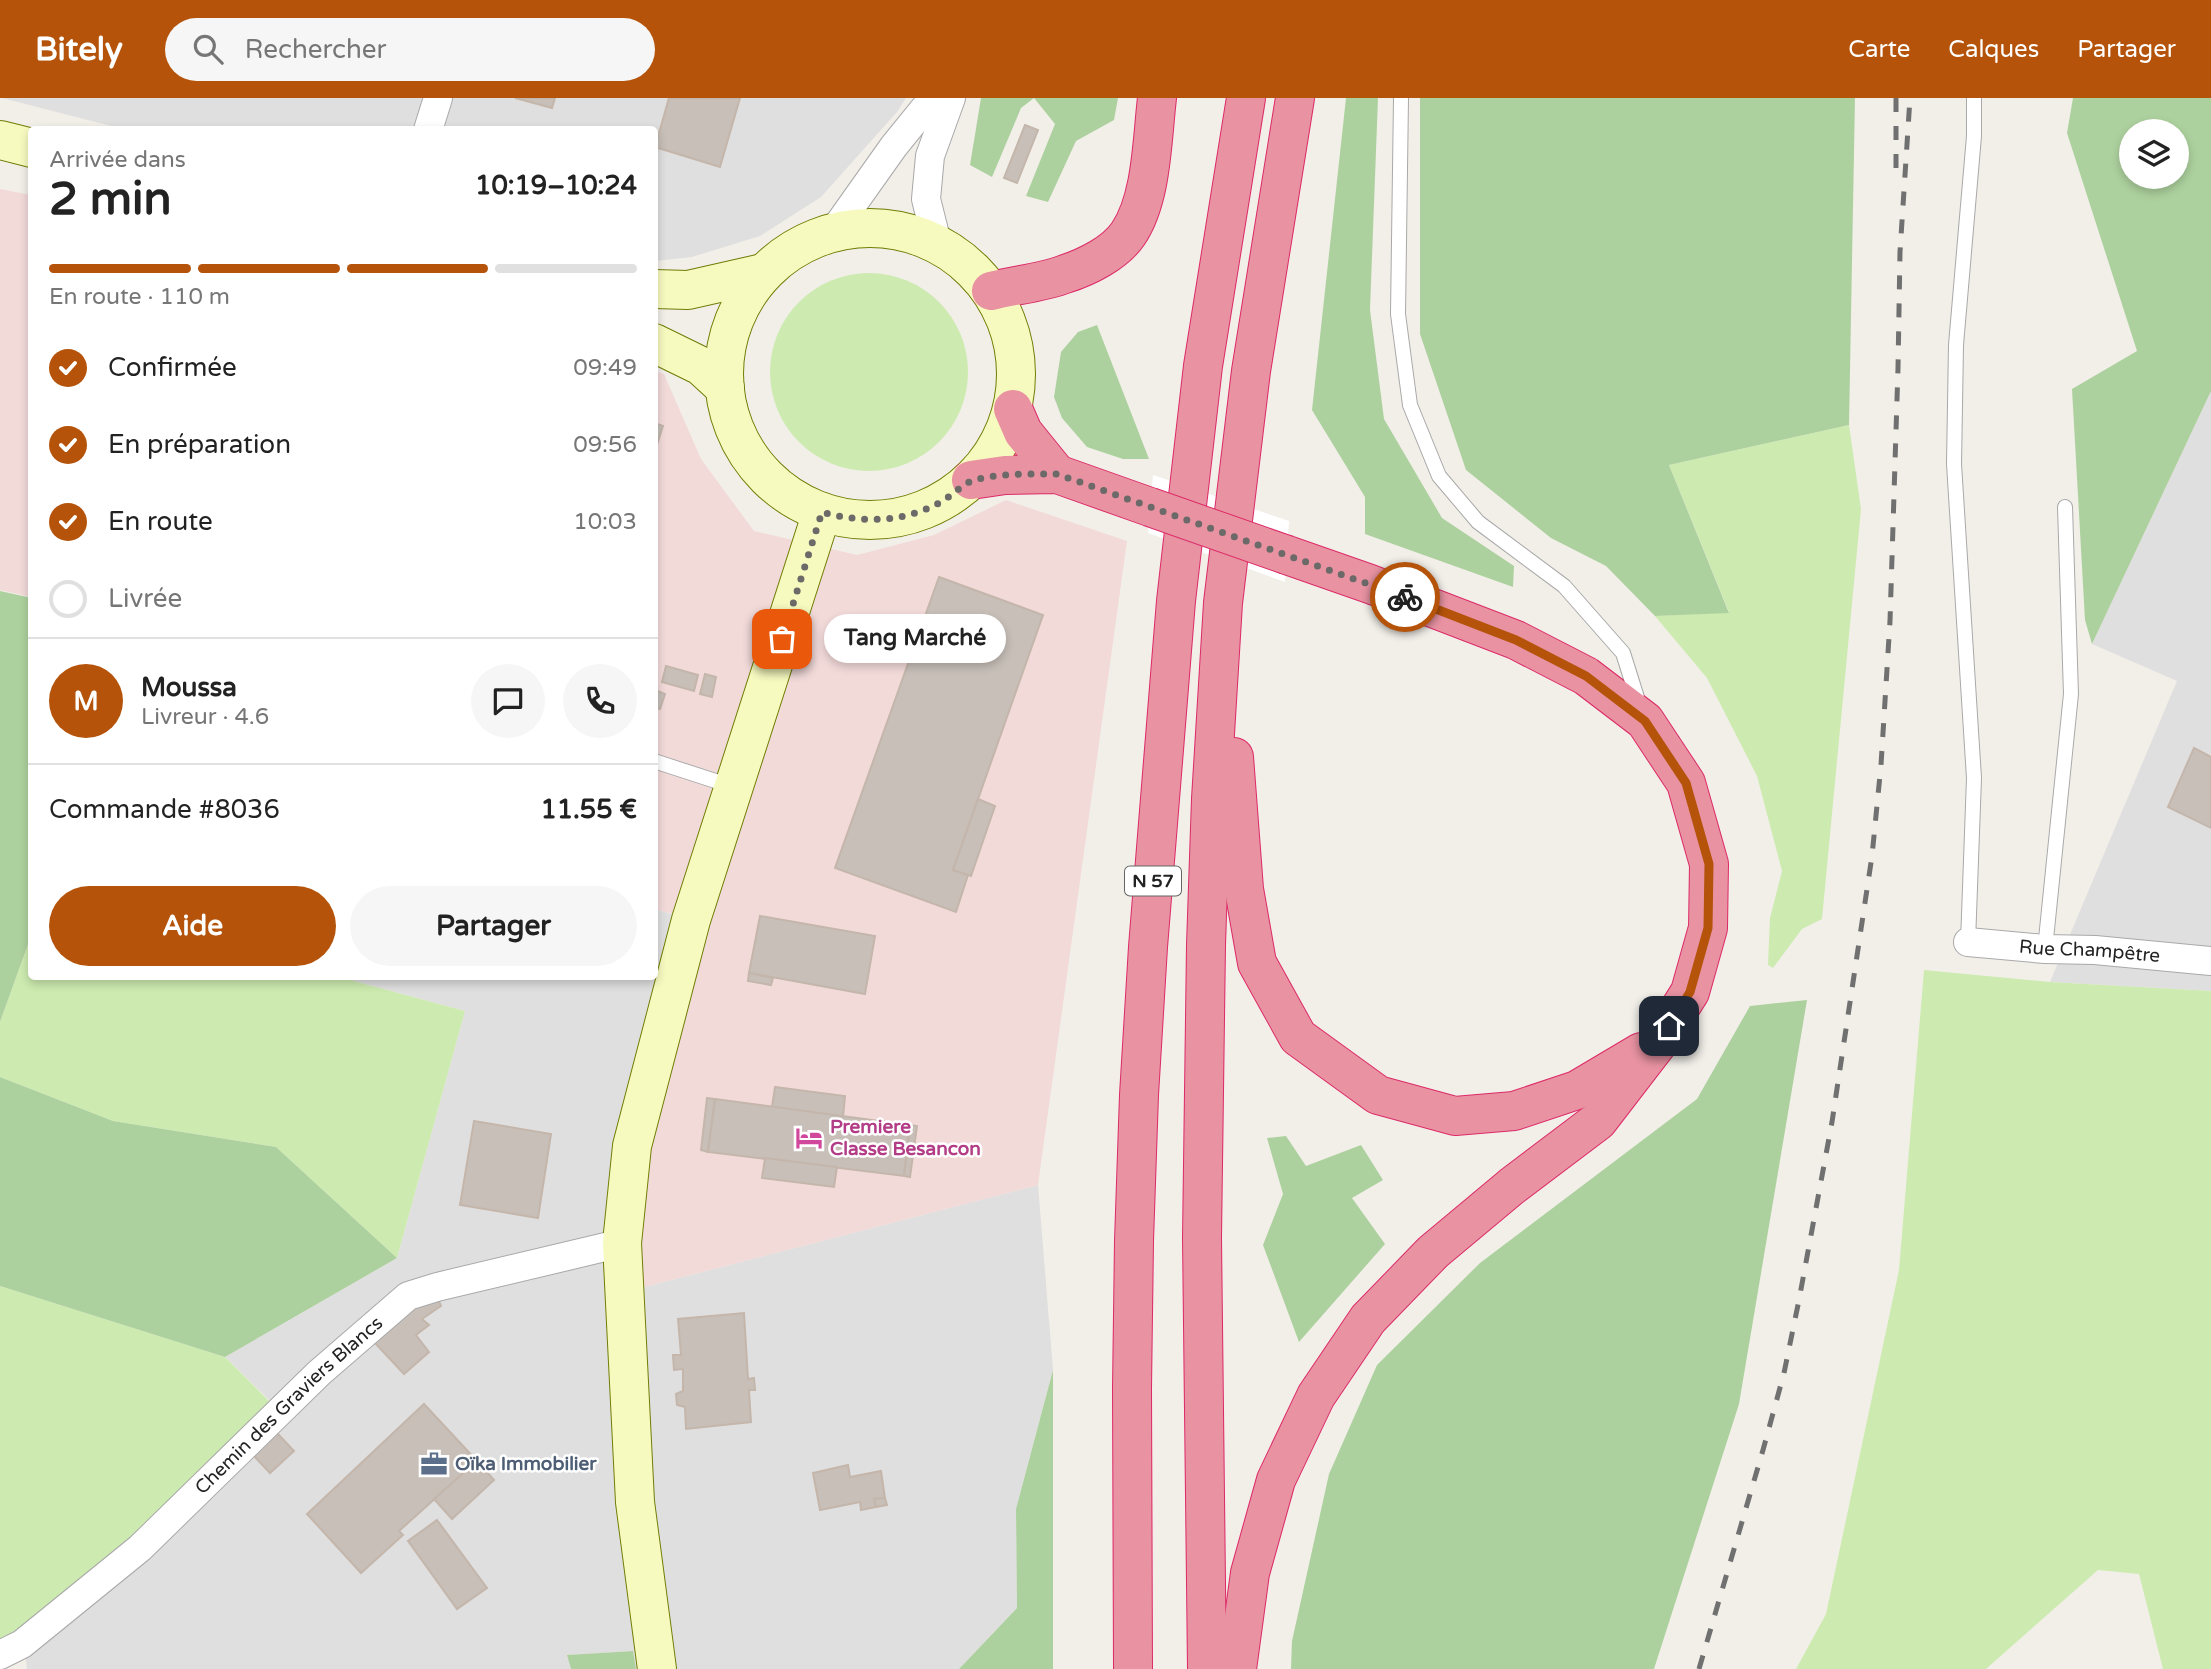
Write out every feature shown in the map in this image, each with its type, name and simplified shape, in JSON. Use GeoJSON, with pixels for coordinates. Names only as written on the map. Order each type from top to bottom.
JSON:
{"type":"FeatureCollection","features":[{"type":"Feature","properties":{"kind":"highway"},"geometry":{"type":"LineString","coordinates":[[991,291],[1065,275],[1105,255],[1127,236],[1138,216],[1147,181],[1157,98]]}},
{"type":"Feature","properties":{"kind":"highway","name":"N 57"},"geometry":{"type":"LineString","coordinates":[[1133,1669],[1134,1241],[1139,1095],[1150,920],[1176,601],[1203,366],[1246,98]]}},
{"type":"Feature","properties":{"kind":"highway","name":"N 57"},"geometry":{"type":"LineString","coordinates":[[1207,1669],[1202,1238],[1211,799],[1223,603],[1251,370],[1295,98]]}},
{"type":"Feature","properties":{"kind":"highway"},"geometry":{"type":"LineString","coordinates":[[1013,409],[1023,432],[1057,474]]}},
{"type":"Feature","properties":{"kind":"highway"},"geometry":{"type":"LineString","coordinates":[[971,480],[1005,475],[1057,474],[1516,640],[1586,676],[1645,721],[1686,783],[1709,864],[1708,928],[1690,992],[1658,1043],[1598,1121],[1512,1186],[1433,1252],[1368,1319],[1316,1396],[1276,1480],[1250,1573],[1237,1669]]}},
{"type":"Feature","properties":{"kind":"highway"},"geometry":{"type":"LineString","coordinates":[[1223,603],[1248,914],[1257,963],[1297,1037],[1378,1095],[1455,1116],[1514,1111],[1577,1090],[1658,1043]]}},
{"type":"Feature","properties":{"kind":"main road"},"geometry":{"type":"LineString","coordinates":[[0,140],[28,147]]}},
{"type":"Feature","properties":{"kind":"main road"},"geometry":{"type":"LineString","coordinates":[[885,228],[912,233],[937,243],[967,264],[991,291],[1010,328],[1015,348],[1016,389],[1013,409],[997,448],[971,480],[939,503],[901,517],[862,520],[842,518],[792,498],[766,477],[746,450],[732,421],[724,388],[724,367],[732,326],[740,307],[763,273],[795,248],[833,232],[885,228]]}},
{"type":"Feature","properties":{"kind":"main road"},"geometry":{"type":"LineString","coordinates":[[658,289],[688,290],[763,273]]}},
{"type":"Feature","properties":{"kind":"main road"},"geometry":{"type":"LineString","coordinates":[[658,345],[701,366],[724,388]]}},
{"type":"Feature","properties":{"kind":"main road"},"geometry":{"type":"LineString","coordinates":[[657,1669],[635,1502],[622,1243],[632,1146],[691,919],[822,512]]}},
{"type":"Feature","properties":{"kind":"street"},"geometry":{"type":"LineString","coordinates":[[429,126],[438,98]]}},
{"type":"Feature","properties":{"kind":"street"},"geometry":{"type":"LineString","coordinates":[[833,232],[894,146],[933,98]]}},
{"type":"Feature","properties":{"kind":"street"},"geometry":{"type":"LineString","coordinates":[[937,243],[926,200],[930,156],[951,98]]}},
{"type":"Feature","properties":{"kind":"street","name":"Rue Champêtre"},"geometry":{"type":"LineString","coordinates":[[1968,942],[2211,961]]}},
{"type":"Feature","properties":{"kind":"street","name":"Chemin des Graviers Blancs"},"geometry":{"type":"LineString","coordinates":[[0,1656],[22,1644],[140,1548],[318,1373],[408,1296],[622,1243]]}},
{"type":"Feature","properties":{"kind":"lane"},"geometry":{"type":"LineString","coordinates":[[1401,98],[1398,314],[1410,405],[1439,476],[1478,522],[1564,586],[1623,653],[1645,721]]}},
{"type":"Feature","properties":{"kind":"lane"},"geometry":{"type":"LineString","coordinates":[[1968,942],[1974,778],[1954,464],[1956,345],[1974,136],[1974,98]]}},
{"type":"Feature","properties":{"kind":"lane"},"geometry":{"type":"LineString","coordinates":[[2045,949],[2071,695],[2065,507]]}},
{"type":"Feature","properties":{"kind":"lane"},"geometry":{"type":"LineString","coordinates":[[658,762],[735,787]]}},
{"type":"Feature","properties":{"kind":"shaded area"},"geometry":{"type":"Polygon","coordinates":[[[2,98],[906,98],[897,112],[821,197],[760,236],[692,257],[658,261],[658,126],[111,126],[2,98]]]}},
{"type":"Feature","properties":{"kind":"shaded area"},"geometry":{"type":"Polygon","coordinates":[[[0,189],[28,194],[28,596],[0,590],[0,189]]]}},
{"type":"Feature","properties":{"kind":"shaded area"},"geometry":{"type":"Polygon","coordinates":[[[658,372],[664,374],[701,459],[754,531],[857,555],[934,535],[1006,500],[1127,541],[1038,1185],[625,1292],[691,919],[658,910],[658,372]]]}},
{"type":"Feature","properties":{"kind":"shaded area"},"geometry":{"type":"Polygon","coordinates":[[[2211,391],[2211,991],[2050,982],[2177,681],[2092,644],[2211,391]]]}},
{"type":"Feature","properties":{"kind":"shaded area"},"geometry":{"type":"Polygon","coordinates":[[[658,910],[691,920],[625,1292],[1038,1185],[1053,1370],[1016,1509],[1017,1608],[959,1669],[636,1669],[633,1651],[568,1655],[571,1669],[27,1669],[25,1651],[271,1402],[225,1357],[397,1258],[465,1011],[350,980],[658,980],[658,910]]]}},
{"type":"Feature","properties":{"kind":"green space"},"geometry":{"type":"Polygon","coordinates":[[[981,98],[1034,98],[1021,108],[992,177],[970,165],[981,98]]]}},
{"type":"Feature","properties":{"kind":"green space"},"geometry":{"type":"Polygon","coordinates":[[[1034,98],[1118,98],[1114,120],[1076,141],[1048,202],[1026,196],[1055,124],[1034,98]]]}},
{"type":"Feature","properties":{"kind":"green space"},"geometry":{"type":"Polygon","coordinates":[[[1346,98],[1378,98],[1370,310],[1384,419],[1442,518],[1514,566],[1513,587],[1365,534],[1365,497],[1312,410],[1346,98]]]}},
{"type":"Feature","properties":{"kind":"green space"},"geometry":{"type":"Polygon","coordinates":[[[1420,98],[1855,98],[1849,425],[1669,465],[1729,613],[1655,616],[1606,566],[1551,538],[1466,470],[1420,334],[1420,98]]]}},
{"type":"Feature","properties":{"kind":"green space"},"geometry":{"type":"Polygon","coordinates":[[[2073,98],[2211,98],[2211,391],[2092,644],[2085,620],[2072,389],[2137,351],[2067,133],[2073,98]]]}},
{"type":"Feature","properties":{"kind":"green space"},"geometry":{"type":"Polygon","coordinates":[[[869,273],[888,274],[907,280],[924,289],[939,302],[952,317],[961,334],[967,353],[967,391],[961,410],[952,427],[939,442],[924,455],[907,464],[888,470],[869,471],[850,470],[831,464],[814,455],[799,442],[786,427],[777,410],[771,391],[770,372],[771,353],[777,334],[786,317],[799,302],[814,289],[831,280],[850,274],[869,273]]]}},
{"type":"Feature","properties":{"kind":"green space"},"geometry":{"type":"Polygon","coordinates":[[[1097,325],[1149,459],[1123,459],[1087,447],[1062,418],[1054,397],[1061,352],[1078,332],[1097,325]]]}},
{"type":"Feature","properties":{"kind":"green space"},"geometry":{"type":"Polygon","coordinates":[[[1849,425],[1861,509],[1822,919],[1802,929],[1773,968],[1768,965],[1770,918],[1782,871],[1757,776],[1707,678],[1655,616],[1729,612],[1669,465],[1849,425]]]}},
{"type":"Feature","properties":{"kind":"green space"},"geometry":{"type":"Polygon","coordinates":[[[0,591],[28,597],[28,944],[0,1022],[0,591]]]}},
{"type":"Feature","properties":{"kind":"green space"},"geometry":{"type":"Polygon","coordinates":[[[28,944],[28,980],[350,980],[465,1011],[397,1258],[276,1147],[113,1121],[0,1077],[0,1022],[28,944]]]}},
{"type":"Feature","properties":{"kind":"green space"},"geometry":{"type":"Polygon","coordinates":[[[1924,970],[2050,982],[2211,991],[2211,1669],[2163,1669],[2139,1574],[2098,1570],[1986,1669],[1796,1669],[1826,1614],[1899,1270],[1924,970]]]}},
{"type":"Feature","properties":{"kind":"green space"},"geometry":{"type":"Polygon","coordinates":[[[1807,1000],[1739,1404],[1654,1669],[1291,1669],[1292,1641],[1329,1474],[1377,1365],[1480,1263],[1697,1099],[1750,1006],[1807,1000]]]}},
{"type":"Feature","properties":{"kind":"green space"},"geometry":{"type":"Polygon","coordinates":[[[0,1077],[113,1121],[276,1147],[397,1258],[225,1357],[0,1286],[0,1077]]]}},
{"type":"Feature","properties":{"kind":"green space"},"geometry":{"type":"Polygon","coordinates":[[[1286,1136],[1306,1166],[1361,1145],[1383,1180],[1352,1198],[1385,1244],[1299,1342],[1263,1245],[1283,1194],[1267,1138],[1286,1136]]]}},
{"type":"Feature","properties":{"kind":"green space"},"geometry":{"type":"Polygon","coordinates":[[[0,1286],[225,1357],[271,1403],[25,1651],[0,1656],[0,1286]]]}},
{"type":"Feature","properties":{"kind":"green space"},"geometry":{"type":"Polygon","coordinates":[[[1053,1370],[1053,1669],[959,1669],[1017,1608],[1016,1509],[1053,1370]]]}},
{"type":"Feature","properties":{"kind":"green space"},"geometry":{"type":"Polygon","coordinates":[[[633,1651],[636,1669],[571,1669],[567,1655],[633,1651]]]}},
{"type":"Feature","properties":{"kind":"pier"},"geometry":{"type":"Polygon","coordinates":[[[1153,475],[1289,521],[1285,582],[1148,533],[1153,475]]]}},
{"type":"Feature","properties":{"kind":"building"},"geometry":{"type":"Polygon","coordinates":[[[515,98],[555,98],[552,108],[515,98]]]}},
{"type":"Feature","properties":{"kind":"building"},"geometry":{"type":"Polygon","coordinates":[[[669,98],[740,98],[720,167],[658,148],[658,136],[669,98]]]}},
{"type":"Feature","properties":{"kind":"building"},"geometry":{"type":"Polygon","coordinates":[[[1025,125],[1038,130],[1017,183],[1004,178],[1025,125]]]}},
{"type":"Feature","properties":{"kind":"building"},"geometry":{"type":"Polygon","coordinates":[[[658,424],[663,426],[658,442],[658,424]]]}},
{"type":"Feature","properties":{"kind":"building"},"geometry":{"type":"Polygon","coordinates":[[[939,577],[1043,615],[953,870],[968,875],[956,912],[835,868],[939,577]]]}},
{"type":"Feature","properties":{"kind":"building"},"geometry":{"type":"Polygon","coordinates":[[[666,666],[698,675],[694,691],[662,682],[666,666]]]}},
{"type":"Feature","properties":{"kind":"building"},"geometry":{"type":"Polygon","coordinates":[[[705,674],[716,677],[712,697],[700,694],[705,674]]]}},
{"type":"Feature","properties":{"kind":"building"},"geometry":{"type":"Polygon","coordinates":[[[658,691],[665,694],[658,708],[658,691]]]}},
{"type":"Feature","properties":{"kind":"building"},"geometry":{"type":"Polygon","coordinates":[[[2194,748],[2211,757],[2211,828],[2168,807],[2194,748]]]}},
{"type":"Feature","properties":{"kind":"building"},"geometry":{"type":"Polygon","coordinates":[[[978,799],[995,806],[971,876],[953,870],[978,799]]]}},
{"type":"Feature","properties":{"kind":"building"},"geometry":{"type":"Polygon","coordinates":[[[760,916],[875,936],[865,994],[749,973],[760,916]]]}},
{"type":"Feature","properties":{"kind":"building"},"geometry":{"type":"Polygon","coordinates":[[[749,973],[773,978],[771,985],[748,981],[749,973]]]}},
{"type":"Feature","properties":{"kind":"building"},"geometry":{"type":"Polygon","coordinates":[[[775,1087],[845,1096],[843,1117],[772,1107],[775,1087]]]}},
{"type":"Feature","properties":{"kind":"building"},"geometry":{"type":"Polygon","coordinates":[[[707,1098],[715,1099],[708,1152],[701,1150],[707,1098]]]}},
{"type":"Feature","properties":{"kind":"building","name":"Premiere Classe Besancon"},"geometry":{"type":"Polygon","coordinates":[[[715,1099],[910,1125],[904,1176],[708,1152],[715,1099]]]}},
{"type":"Feature","properties":{"kind":"building"},"geometry":{"type":"Polygon","coordinates":[[[474,1121],[551,1134],[538,1218],[460,1205],[474,1121]]]}},
{"type":"Feature","properties":{"kind":"building"},"geometry":{"type":"Polygon","coordinates":[[[910,1125],[917,1126],[910,1177],[904,1176],[910,1125]]]}},
{"type":"Feature","properties":{"kind":"building"},"geometry":{"type":"Polygon","coordinates":[[[765,1158],[837,1167],[834,1187],[762,1178],[765,1158]]]}},
{"type":"Feature","properties":{"kind":"building"},"geometry":{"type":"Polygon","coordinates":[[[436,1294],[441,1306],[422,1319],[429,1325],[416,1335],[429,1352],[404,1374],[375,1343],[414,1304],[436,1294]]]}},
{"type":"Feature","properties":{"kind":"building"},"geometry":{"type":"Polygon","coordinates":[[[744,1313],[748,1379],[754,1378],[755,1390],[749,1390],[751,1422],[686,1429],[685,1407],[677,1405],[676,1394],[683,1391],[683,1369],[674,1370],[673,1355],[681,1355],[678,1319],[744,1313]]]}},
{"type":"Feature","properties":{"kind":"building"},"geometry":{"type":"Polygon","coordinates":[[[424,1404],[477,1461],[399,1531],[403,1535],[361,1573],[307,1514],[424,1404]]]}},
{"type":"Feature","properties":{"kind":"building"},"geometry":{"type":"Polygon","coordinates":[[[277,1433],[294,1451],[270,1473],[253,1455],[277,1433]]]}},
{"type":"Feature","properties":{"kind":"building"},"geometry":{"type":"Polygon","coordinates":[[[477,1461],[494,1480],[452,1519],[434,1499],[477,1461]]]}},
{"type":"Feature","properties":{"kind":"building"},"geometry":{"type":"Polygon","coordinates":[[[848,1465],[850,1477],[881,1471],[885,1498],[874,1499],[876,1507],[861,1510],[860,1502],[820,1510],[813,1473],[848,1465]]]}},
{"type":"Feature","properties":{"kind":"building"},"geometry":{"type":"Polygon","coordinates":[[[885,1498],[887,1505],[876,1507],[874,1499],[885,1498]]]}},
{"type":"Feature","properties":{"kind":"building"},"geometry":{"type":"Polygon","coordinates":[[[437,1520],[487,1588],[457,1609],[408,1541],[437,1520]]]}},
{"type":"Feature","properties":{"kind":"railway"},"geometry":{"type":"LineString","coordinates":[[1896,98],[1896,179]]}},
{"type":"Feature","properties":{"kind":"railway"},"geometry":{"type":"LineString","coordinates":[[1699,1669],[1784,1373],[1832,1122],[1872,856],[1890,621],[1900,252],[1910,98]]}},
{"type":"Feature","properties":{"kind":"way so far"},"geometry":{"type":"LineString","coordinates":[[782,639],[822,512],[862,520],[901,517],[921,512],[939,503],[971,480],[1005,475],[1057,474],[1405,597]]}},
{"type":"Feature","properties":{"kind":"place","name":"Tang Marché"},"geometry":{"type":"Point","coordinates":[782,639]}},
{"type":"Feature","properties":{"kind":"place","name":"Premiere Classe Besancon"},"geometry":{"type":"Point","coordinates":[809,1138]}},
{"type":"Feature","properties":{"kind":"place","name":"Oïka Immobilier"},"geometry":{"type":"Point","coordinates":[434,1464]}},
{"type":"Feature","properties":{"kind":"route"},"geometry":{"type":"LineString","coordinates":[[1405,597],[1516,640],[1586,676],[1645,721],[1686,783],[1709,864],[1708,928],[1690,992],[1669,1026]]}}]}
